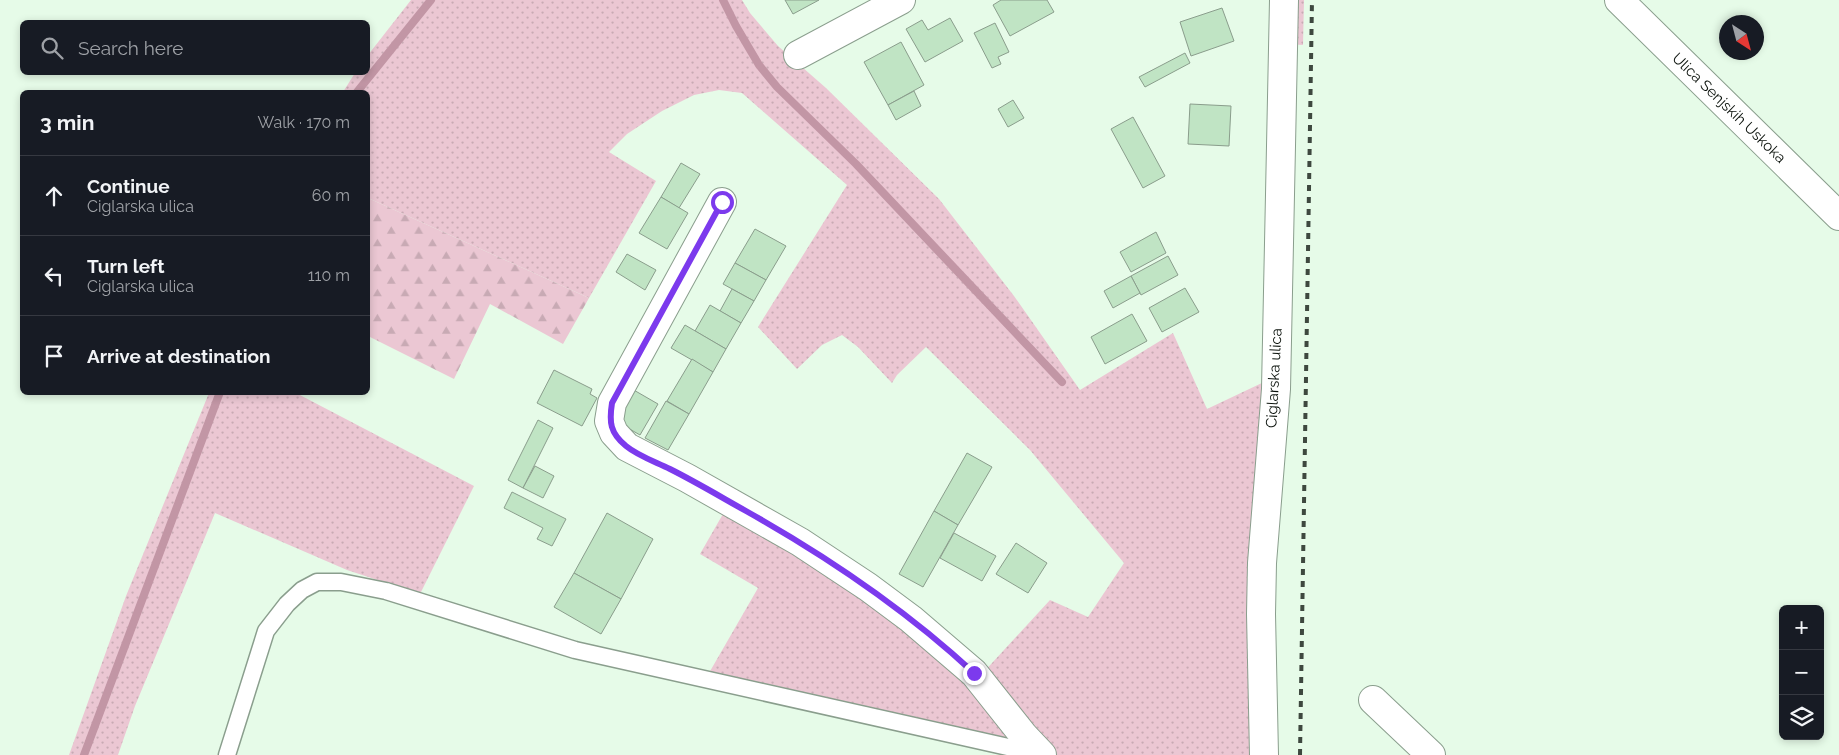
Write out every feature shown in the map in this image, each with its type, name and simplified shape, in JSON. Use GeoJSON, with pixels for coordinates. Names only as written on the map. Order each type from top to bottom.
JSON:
{"type":"FeatureCollection","features":[{"type":"Feature","properties":{"kind":"street"},"geometry":{"type":"LineString","coordinates":[[798,56],[901,0]]}},
{"type":"Feature","properties":{"kind":"street","name":"Ciglarska ulica"},"geometry":{"type":"LineString","coordinates":[[1264,755],[1261,614],[1262,563],[1276,389],[1284,0]]}},
{"type":"Feature","properties":{"kind":"street","name":"Ulica Senjskih Uskoka"},"geometry":{"type":"LineString","coordinates":[[1619,0],[1839,216]]}},
{"type":"Feature","properties":{"kind":"street"},"geometry":{"type":"LineString","coordinates":[[722,202],[612,403],[609,421],[614,433],[627,447],[687,478],[800,542],[868,587],[911,619],[974,673],[1041,755]]}},
{"type":"Feature","properties":{"kind":"street"},"geometry":{"type":"LineString","coordinates":[[1373,700],[1431,755]]}},
{"type":"Feature","properties":{"kind":"lane"},"geometry":{"type":"LineString","coordinates":[[227,755],[266,631],[287,604],[302,590],[318,582],[341,582],[386,590],[575,650],[1041,755]]}},
{"type":"Feature","properties":{"kind":"green space"},"geometry":{"type":"Polygon","coordinates":[[[411,0],[742,0],[750,13],[778,46],[826,88],[939,199],[1014,296],[1080,390],[1173,333],[1207,409],[1264,382],[1257,755],[1056,755],[1045,747],[981,675],[1050,600],[1088,617],[1124,563],[1030,450],[926,347],[897,375],[892,383],[858,347],[842,335],[822,345],[797,369],[758,327],[847,185],[742,93],[719,90],[694,95],[662,111],[627,134],[609,152],[656,181],[589,298],[370,199],[370,90],[344,90],[354,75],[370,75],[370,52],[411,0]]]}},
{"type":"Feature","properties":{"kind":"green space"},"geometry":{"type":"Polygon","coordinates":[[[1289,0],[1304,0],[1303,45],[1288,44],[1289,0]]]}},
{"type":"Feature","properties":{"kind":"green space"},"geometry":{"type":"Polygon","coordinates":[[[370,199],[589,298],[563,344],[490,304],[454,379],[370,337],[370,199]]]}},
{"type":"Feature","properties":{"kind":"green space"},"geometry":{"type":"Polygon","coordinates":[[[208,395],[300,395],[474,486],[420,594],[347,570],[215,513],[135,706],[118,755],[69,755],[126,596],[208,395]]]}},
{"type":"Feature","properties":{"kind":"green space"},"geometry":{"type":"Polygon","coordinates":[[[727,507],[941,652],[1018,744],[709,673],[758,588],[700,554],[727,507]]]}},
{"type":"Feature","properties":{"kind":"building"},"geometry":{"type":"Polygon","coordinates":[[[785,0],[819,0],[793,14],[785,0]]]}},
{"type":"Feature","properties":{"kind":"building"},"geometry":{"type":"Polygon","coordinates":[[[1001,0],[1047,0],[1054,12],[1010,36],[993,5],[1001,0]]]}},
{"type":"Feature","properties":{"kind":"building"},"geometry":{"type":"Polygon","coordinates":[[[1222,8],[1234,41],[1191,56],[1180,22],[1222,8]]]}},
{"type":"Feature","properties":{"kind":"building"},"geometry":{"type":"Polygon","coordinates":[[[950,18],[963,41],[925,62],[906,29],[922,20],[928,30],[950,18]]]}},
{"type":"Feature","properties":{"kind":"building"},"geometry":{"type":"Polygon","coordinates":[[[995,23],[1009,52],[998,57],[1001,64],[992,68],[974,33],[995,23]]]}},
{"type":"Feature","properties":{"kind":"building"},"geometry":{"type":"Polygon","coordinates":[[[901,42],[924,85],[888,105],[864,62],[901,42]]]}},
{"type":"Feature","properties":{"kind":"building"},"geometry":{"type":"Polygon","coordinates":[[[1185,53],[1190,63],[1145,87],[1139,77],[1185,53]]]}},
{"type":"Feature","properties":{"kind":"building"},"geometry":{"type":"Polygon","coordinates":[[[914,91],[921,106],[896,120],[888,105],[914,91]]]}},
{"type":"Feature","properties":{"kind":"building"},"geometry":{"type":"Polygon","coordinates":[[[1013,100],[1024,118],[1008,127],[998,109],[1013,100]]]}},
{"type":"Feature","properties":{"kind":"building"},"geometry":{"type":"Polygon","coordinates":[[[1190,104],[1231,106],[1229,146],[1188,144],[1190,104]]]}},
{"type":"Feature","properties":{"kind":"building"},"geometry":{"type":"Polygon","coordinates":[[[1133,117],[1165,176],[1143,188],[1111,129],[1133,117]]]}},
{"type":"Feature","properties":{"kind":"building"},"geometry":{"type":"Polygon","coordinates":[[[681,163],[700,174],[679,208],[661,197],[681,163]]]}},
{"type":"Feature","properties":{"kind":"building"},"geometry":{"type":"Polygon","coordinates":[[[661,197],[688,213],[667,249],[639,233],[661,197]]]}},
{"type":"Feature","properties":{"kind":"building"},"geometry":{"type":"Polygon","coordinates":[[[755,229],[786,246],[766,280],[735,263],[755,229]]]}},
{"type":"Feature","properties":{"kind":"building"},"geometry":{"type":"Polygon","coordinates":[[[1156,232],[1166,253],[1131,272],[1120,252],[1156,232]]]}},
{"type":"Feature","properties":{"kind":"building"},"geometry":{"type":"Polygon","coordinates":[[[627,254],[656,270],[645,290],[616,272],[627,254]]]}},
{"type":"Feature","properties":{"kind":"building"},"geometry":{"type":"Polygon","coordinates":[[[1168,256],[1178,275],[1141,295],[1131,276],[1168,256]]]}},
{"type":"Feature","properties":{"kind":"building"},"geometry":{"type":"Polygon","coordinates":[[[735,263],[766,280],[754,301],[723,284],[735,263]]]}},
{"type":"Feature","properties":{"kind":"building"},"geometry":{"type":"Polygon","coordinates":[[[1131,276],[1140,293],[1113,308],[1104,291],[1131,276]]]}},
{"type":"Feature","properties":{"kind":"building"},"geometry":{"type":"Polygon","coordinates":[[[1185,288],[1199,312],[1162,332],[1149,308],[1185,288]]]}},
{"type":"Feature","properties":{"kind":"building"},"geometry":{"type":"Polygon","coordinates":[[[732,289],[754,301],[741,323],[720,311],[732,289]]]}},
{"type":"Feature","properties":{"kind":"building"},"geometry":{"type":"Polygon","coordinates":[[[710,305],[741,323],[726,349],[695,331],[710,305]]]}},
{"type":"Feature","properties":{"kind":"building"},"geometry":{"type":"Polygon","coordinates":[[[1132,314],[1147,341],[1105,364],[1091,337],[1132,314]]]}},
{"type":"Feature","properties":{"kind":"building"},"geometry":{"type":"Polygon","coordinates":[[[685,325],[726,349],[713,372],[671,348],[685,325]]]}},
{"type":"Feature","properties":{"kind":"building"},"geometry":{"type":"Polygon","coordinates":[[[692,359],[713,372],[689,414],[667,401],[692,359]]]}},
{"type":"Feature","properties":{"kind":"building"},"geometry":{"type":"Polygon","coordinates":[[[554,370],[592,389],[590,394],[597,398],[582,426],[537,403],[554,370]]]}},
{"type":"Feature","properties":{"kind":"building"},"geometry":{"type":"Polygon","coordinates":[[[632,389],[658,404],[640,435],[614,420],[632,389]]]}},
{"type":"Feature","properties":{"kind":"building"},"geometry":{"type":"Polygon","coordinates":[[[666,401],[689,414],[668,450],[645,438],[666,401]]]}},
{"type":"Feature","properties":{"kind":"building"},"geometry":{"type":"Polygon","coordinates":[[[538,420],[553,428],[523,488],[508,480],[538,420]]]}},
{"type":"Feature","properties":{"kind":"building"},"geometry":{"type":"Polygon","coordinates":[[[967,453],[992,467],[958,525],[934,511],[967,453]]]}},
{"type":"Feature","properties":{"kind":"building"},"geometry":{"type":"Polygon","coordinates":[[[535,466],[554,476],[543,498],[523,488],[535,466]]]}},
{"type":"Feature","properties":{"kind":"building"},"geometry":{"type":"Polygon","coordinates":[[[512,492],[566,519],[552,546],[537,539],[543,528],[504,508],[512,492]]]}},
{"type":"Feature","properties":{"kind":"building"},"geometry":{"type":"Polygon","coordinates":[[[934,511],[958,525],[923,587],[899,574],[934,511]]]}},
{"type":"Feature","properties":{"kind":"building"},"geometry":{"type":"Polygon","coordinates":[[[607,513],[653,539],[621,599],[574,573],[607,513]]]}},
{"type":"Feature","properties":{"kind":"building"},"geometry":{"type":"Polygon","coordinates":[[[954,533],[996,556],[982,581],[940,558],[954,533]]]}},
{"type":"Feature","properties":{"kind":"building"},"geometry":{"type":"Polygon","coordinates":[[[1016,543],[1047,563],[1028,593],[996,574],[1016,543]]]}},
{"type":"Feature","properties":{"kind":"building"},"geometry":{"type":"Polygon","coordinates":[[[574,573],[621,599],[601,634],[554,607],[574,573]]]}},
{"type":"Feature","properties":{"kind":"waterway"},"geometry":{"type":"LineString","coordinates":[[359,90],[431,0]]}},
{"type":"Feature","properties":{"kind":"waterway"},"geometry":{"type":"LineString","coordinates":[[723,0],[759,65],[777,87],[856,164],[1062,382]]}},
{"type":"Feature","properties":{"kind":"waterway"},"geometry":{"type":"LineString","coordinates":[[84,755],[219,395]]}},
{"type":"Feature","properties":{"kind":"railway"},"geometry":{"type":"LineString","coordinates":[[1300,755],[1312,0]]}},
{"type":"Feature","properties":{"kind":"route"},"geometry":{"type":"LineString","coordinates":[[722,202],[612,403],[609,421],[614,433],[627,447],[687,478],[800,542],[868,587],[911,619],[974,673]]}}]}
